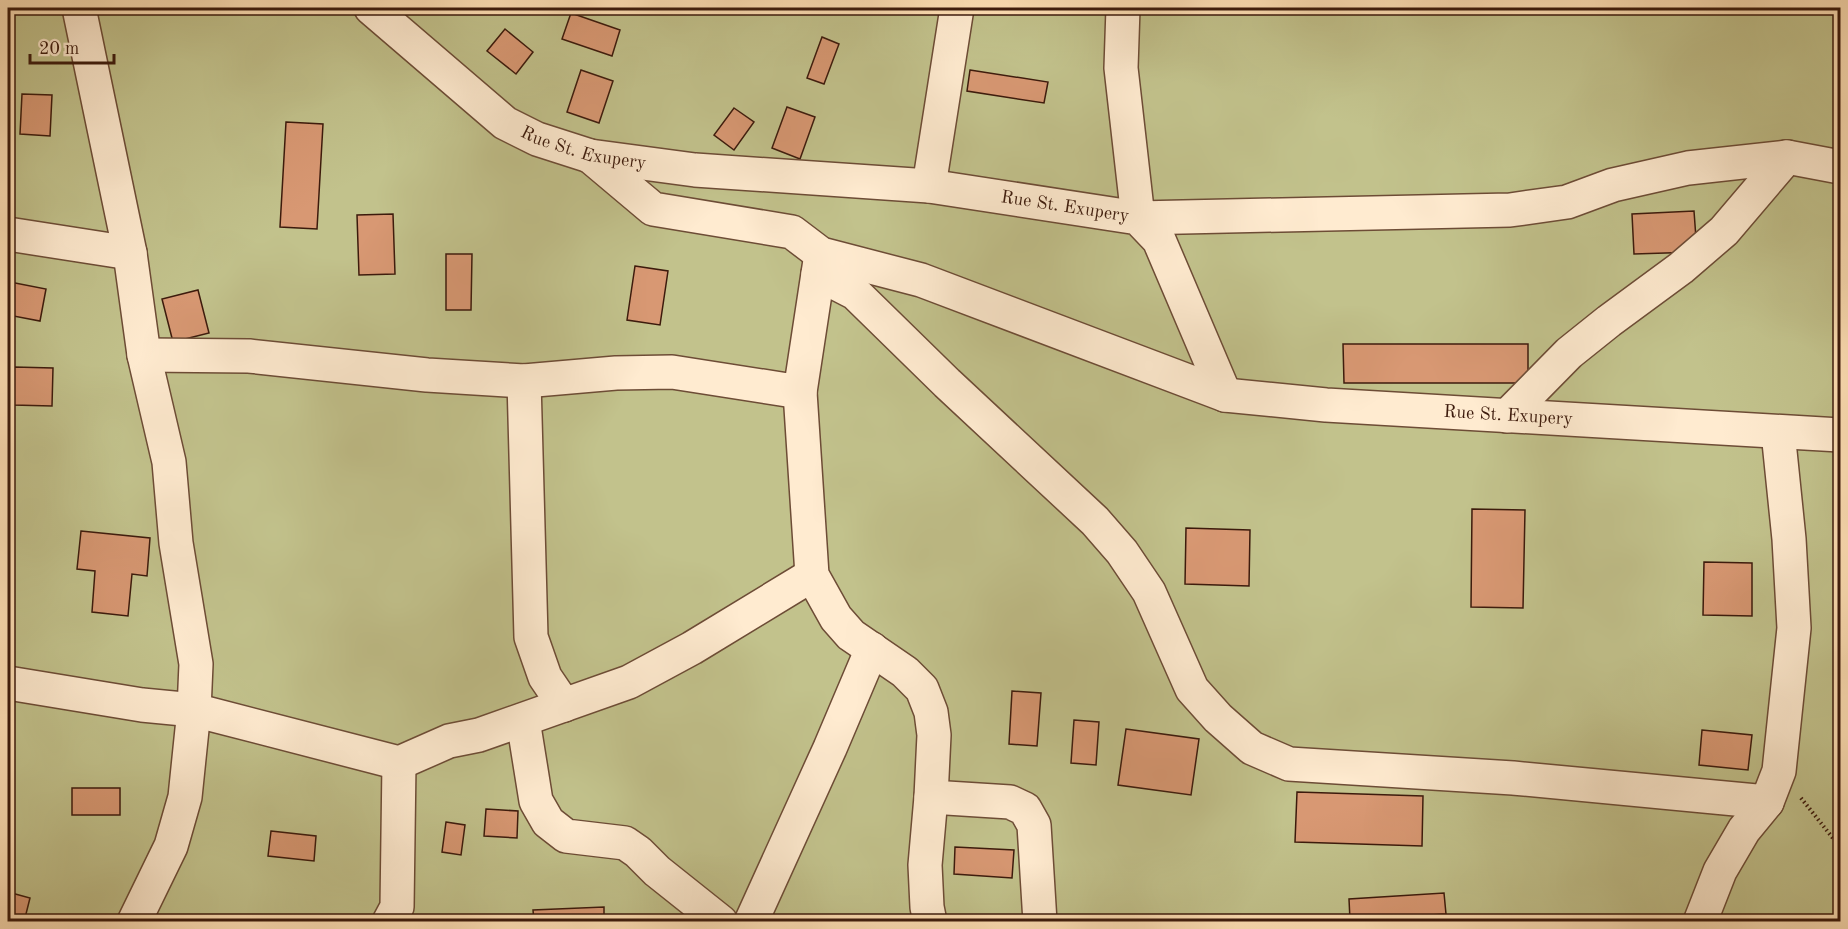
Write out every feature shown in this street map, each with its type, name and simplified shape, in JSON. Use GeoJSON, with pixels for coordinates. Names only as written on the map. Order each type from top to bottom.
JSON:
{"type":"FeatureCollection","features":[{"type":"Feature","properties":{"kind":"street"},"geometry":{"type":"LineString","coordinates":[[79,8],[130,252],[144,355],[169,462],[176,543],[196,664],[195,710],[185,797],[171,846],[134,921]]}},
{"type":"Feature","properties":{"kind":"street","name":"Rue St. Exupery"},"geometry":{"type":"LineString","coordinates":[[371,8],[505,123],[537,140],[590,156],[695,170],[929,186],[1138,218],[1159,240],[1225,395],[1326,405],[1840,435]]}},
{"type":"Feature","properties":{"kind":"street"},"geometry":{"type":"LineString","coordinates":[[929,186],[957,8]]}},
{"type":"Feature","properties":{"kind":"street"},"geometry":{"type":"LineString","coordinates":[[1123,8],[1121,68],[1138,218],[1510,210],[1567,202],[1613,185],[1688,168],[1787,157],[1840,167]]}},
{"type":"Feature","properties":{"kind":"street"},"geometry":{"type":"LineString","coordinates":[[590,156],[653,209],[792,232],[820,264],[855,293],[947,383],[1095,520],[1122,552],[1149,592],[1192,689],[1218,718],[1252,748],[1289,764],[1513,778],[1767,801]]}},
{"type":"Feature","properties":{"kind":"street"},"geometry":{"type":"LineString","coordinates":[[1507,416],[1569,353],[1681,268],[1724,231],[1787,157]]}},
{"type":"Feature","properties":{"kind":"street"},"geometry":{"type":"LineString","coordinates":[[8,234],[130,252]]}},
{"type":"Feature","properties":{"kind":"street"},"geometry":{"type":"LineString","coordinates":[[820,264],[800,392],[812,575],[836,618],[851,635],[905,672],[922,689],[931,712],[934,735],[925,865],[930,921]]}},
{"type":"Feature","properties":{"kind":"street"},"geometry":{"type":"LineString","coordinates":[[820,264],[921,280],[1225,395]]}},
{"type":"Feature","properties":{"kind":"street"},"geometry":{"type":"LineString","coordinates":[[144,355],[249,356],[427,375],[524,381],[616,372],[672,372],[800,392]]}},
{"type":"Feature","properties":{"kind":"street"},"geometry":{"type":"LineString","coordinates":[[524,381],[531,637],[545,677],[564,705]]}},
{"type":"Feature","properties":{"kind":"street"},"geometry":{"type":"LineString","coordinates":[[1700,921],[1720,871],[1744,830],[1767,801],[1779,771],[1794,628],[1789,539],[1778,432]]}},
{"type":"Feature","properties":{"kind":"street"},"geometry":{"type":"LineString","coordinates":[[8,684],[142,705],[195,710],[399,763],[449,741],[479,735],[629,682],[692,648],[812,575]]}},
{"type":"Feature","properties":{"kind":"street"},"geometry":{"type":"LineString","coordinates":[[751,921],[830,748],[872,649]]}},
{"type":"Feature","properties":{"kind":"street"},"geometry":{"type":"LineString","coordinates":[[523,720],[536,801],[548,822],[566,836],[625,843],[638,852],[657,872],[721,921]]}},
{"type":"Feature","properties":{"kind":"street"},"geometry":{"type":"LineString","coordinates":[[389,921],[397,906],[399,763]]}},
{"type":"Feature","properties":{"kind":"street"},"geometry":{"type":"LineString","coordinates":[[931,797],[1010,802],[1024,809],[1034,825],[1040,921]]}},
{"type":"Feature","properties":{"kind":"path"},"geometry":{"type":"LineString","coordinates":[[1779,771],[1840,847]]}},
{"type":"Feature","properties":{"kind":"green space"},"geometry":{"type":"Polygon","coordinates":[[[8,8],[1840,8],[1840,921],[8,921],[8,8]]]}},
{"type":"Feature","properties":{"kind":"building"},"geometry":{"type":"Polygon","coordinates":[[[185,8],[226,8],[226,13],[185,12],[185,8]]]}},
{"type":"Feature","properties":{"kind":"building"},"geometry":{"type":"Polygon","coordinates":[[[571,13],[620,30],[612,56],[562,39],[571,13]]]}},
{"type":"Feature","properties":{"kind":"building"},"geometry":{"type":"Polygon","coordinates":[[[505,29],[533,52],[516,74],[487,51],[505,29]]]}},
{"type":"Feature","properties":{"kind":"building"},"geometry":{"type":"Polygon","coordinates":[[[822,37],[839,44],[824,84],[807,78],[822,37]]]}},
{"type":"Feature","properties":{"kind":"building"},"geometry":{"type":"Polygon","coordinates":[[[581,70],[613,81],[599,123],[567,112],[581,70]]]}},
{"type":"Feature","properties":{"kind":"building"},"geometry":{"type":"Polygon","coordinates":[[[970,70],[1048,82],[1044,103],[967,91],[970,70]]]}},
{"type":"Feature","properties":{"kind":"building"},"geometry":{"type":"Polygon","coordinates":[[[22,94],[52,95],[50,136],[20,134],[22,94]]]}},
{"type":"Feature","properties":{"kind":"building"},"geometry":{"type":"Polygon","coordinates":[[[787,107],[815,117],[800,159],[772,148],[787,107]]]}},
{"type":"Feature","properties":{"kind":"building"},"geometry":{"type":"Polygon","coordinates":[[[734,108],[754,122],[734,150],[714,135],[734,108]]]}},
{"type":"Feature","properties":{"kind":"building"},"geometry":{"type":"Polygon","coordinates":[[[286,122],[323,124],[317,229],[280,227],[286,122]]]}},
{"type":"Feature","properties":{"kind":"building"},"geometry":{"type":"Polygon","coordinates":[[[1694,211],[1697,252],[1634,254],[1632,214],[1694,211]]]}},
{"type":"Feature","properties":{"kind":"building"},"geometry":{"type":"Polygon","coordinates":[[[393,214],[395,274],[359,275],[357,215],[393,214]]]}},
{"type":"Feature","properties":{"kind":"building"},"geometry":{"type":"Polygon","coordinates":[[[446,254],[472,254],[471,310],[446,310],[446,254]]]}},
{"type":"Feature","properties":{"kind":"building"},"geometry":{"type":"Polygon","coordinates":[[[635,266],[668,271],[660,325],[627,320],[635,266]]]}},
{"type":"Feature","properties":{"kind":"building"},"geometry":{"type":"Polygon","coordinates":[[[10,282],[46,289],[40,321],[8,315],[10,282]]]}},
{"type":"Feature","properties":{"kind":"building"},"geometry":{"type":"Polygon","coordinates":[[[198,290],[209,333],[173,342],[162,299],[198,290]]]}},
{"type":"Feature","properties":{"kind":"building"},"geometry":{"type":"Polygon","coordinates":[[[1343,344],[1528,344],[1528,383],[1344,383],[1343,344]]]}},
{"type":"Feature","properties":{"kind":"building"},"geometry":{"type":"Polygon","coordinates":[[[14,367],[53,368],[52,406],[13,405],[14,367]]]}},
{"type":"Feature","properties":{"kind":"building"},"geometry":{"type":"Polygon","coordinates":[[[1472,509],[1525,510],[1523,608],[1471,607],[1472,509]]]}},
{"type":"Feature","properties":{"kind":"building"},"geometry":{"type":"Polygon","coordinates":[[[1186,528],[1250,530],[1249,586],[1185,584],[1186,528]]]}},
{"type":"Feature","properties":{"kind":"building"},"geometry":{"type":"Polygon","coordinates":[[[81,531],[150,538],[147,576],[132,574],[128,616],[92,612],[95,571],[77,569],[81,531]]]}},
{"type":"Feature","properties":{"kind":"building"},"geometry":{"type":"Polygon","coordinates":[[[1704,562],[1752,563],[1752,616],[1703,615],[1704,562]]]}},
{"type":"Feature","properties":{"kind":"building"},"geometry":{"type":"Polygon","coordinates":[[[1838,628],[1840,629],[1840,655],[1835,654],[1838,628]]]}},
{"type":"Feature","properties":{"kind":"building"},"geometry":{"type":"Polygon","coordinates":[[[1012,691],[1041,693],[1037,746],[1009,744],[1012,691]]]}},
{"type":"Feature","properties":{"kind":"building"},"geometry":{"type":"Polygon","coordinates":[[[1074,720],[1099,722],[1096,765],[1071,763],[1074,720]]]}},
{"type":"Feature","properties":{"kind":"building"},"geometry":{"type":"Polygon","coordinates":[[[1126,729],[1199,739],[1191,795],[1118,785],[1126,729]]]}},
{"type":"Feature","properties":{"kind":"building"},"geometry":{"type":"Polygon","coordinates":[[[1702,730],[1752,735],[1748,770],[1699,765],[1702,730]]]}},
{"type":"Feature","properties":{"kind":"building"},"geometry":{"type":"Polygon","coordinates":[[[72,788],[120,788],[120,815],[72,815],[72,788]]]}},
{"type":"Feature","properties":{"kind":"building"},"geometry":{"type":"Polygon","coordinates":[[[1297,792],[1423,796],[1422,846],[1295,842],[1297,792]]]}},
{"type":"Feature","properties":{"kind":"building"},"geometry":{"type":"Polygon","coordinates":[[[486,809],[518,811],[517,838],[484,836],[486,809]]]}},
{"type":"Feature","properties":{"kind":"building"},"geometry":{"type":"Polygon","coordinates":[[[446,822],[465,825],[461,855],[442,852],[446,822]]]}},
{"type":"Feature","properties":{"kind":"building"},"geometry":{"type":"Polygon","coordinates":[[[271,831],[316,836],[314,861],[268,856],[271,831]]]}},
{"type":"Feature","properties":{"kind":"building"},"geometry":{"type":"Polygon","coordinates":[[[955,847],[1014,850],[1012,878],[954,874],[955,847]]]}},
{"type":"Feature","properties":{"kind":"building"},"geometry":{"type":"Polygon","coordinates":[[[8,892],[30,898],[24,922],[8,922],[8,892]]]}},
{"type":"Feature","properties":{"kind":"building"},"geometry":{"type":"Polygon","coordinates":[[[1444,893],[1446,914],[1350,920],[1349,899],[1444,893]]]}},
{"type":"Feature","properties":{"kind":"building"},"geometry":{"type":"Polygon","coordinates":[[[604,907],[604,922],[534,922],[533,910],[604,907]]]}}]}
